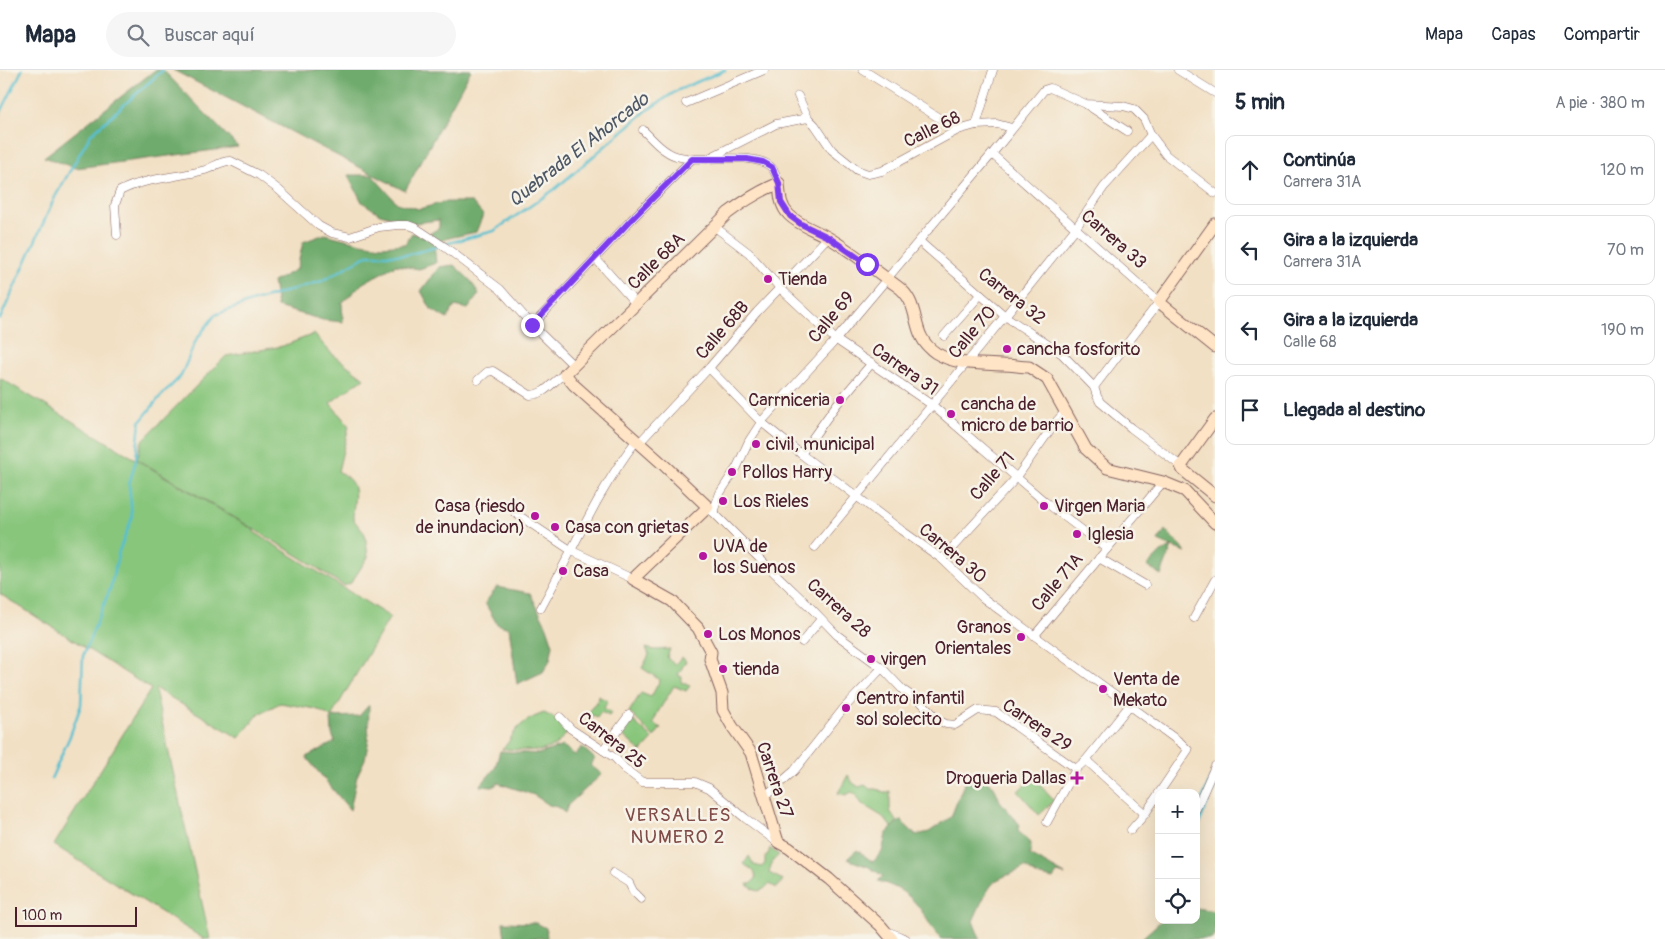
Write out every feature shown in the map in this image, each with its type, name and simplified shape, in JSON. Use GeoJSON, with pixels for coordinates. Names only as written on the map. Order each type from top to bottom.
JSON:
{"type":"FeatureCollection","features":[{"type":"Feature","properties":{"kind":"street"},"geometry":{"type":"LineString","coordinates":[[686,103],[764,70]]}},
{"type":"Feature","properties":{"kind":"street"},"geometry":{"type":"LineString","coordinates":[[863,70],[958,130]]}},
{"type":"Feature","properties":{"kind":"street"},"geometry":{"type":"LineString","coordinates":[[976,126],[992,70]]}},
{"type":"Feature","properties":{"kind":"street"},"geometry":{"type":"LineString","coordinates":[[1178,70],[1215,93]]}},
{"type":"Feature","properties":{"kind":"street","name":"Calle 69"},"geometry":{"type":"LineString","coordinates":[[633,579],[710,509],[737,467],[749,441],[762,422],[836,339],[1044,90],[1050,88],[1086,104]]}},
{"type":"Feature","properties":{"kind":"street"},"geometry":{"type":"LineString","coordinates":[[707,159],[776,124],[808,118],[798,96]]}},
{"type":"Feature","properties":{"kind":"street"},"geometry":{"type":"LineString","coordinates":[[1086,104],[1127,131]]}},
{"type":"Feature","properties":{"kind":"street"},"geometry":{"type":"LineString","coordinates":[[1086,104],[1123,106],[1134,109],[1144,119],[1151,135],[1166,155],[1215,193]]}},
{"type":"Feature","properties":{"kind":"street","name":"Calle 68"},"geometry":{"type":"LineString","coordinates":[[808,118],[832,150],[857,170],[868,174],[882,171],[958,130],[998,124],[1012,128]]}},
{"type":"Feature","properties":{"kind":"street"},"geometry":{"type":"LineString","coordinates":[[643,130],[675,156],[692,159],[747,159],[763,162],[772,167],[779,183],[781,202],[790,216],[801,224],[828,237],[867,264],[886,280],[899,287],[906,294],[911,304],[920,338],[927,345],[942,356],[965,364],[1029,367],[1034,370],[1047,379],[1086,450],[1107,468],[1163,482],[1185,491],[1215,524]]}},
{"type":"Feature","properties":{"kind":"street","name":"Calle 70"},"geometry":{"type":"LineString","coordinates":[[815,547],[1005,316],[1075,228],[1104,187],[1151,135]]}},
{"type":"Feature","properties":{"kind":"street","name":"Carrera 33"},"geometry":{"type":"LineString","coordinates":[[992,154],[1159,302],[1215,347]]}},
{"type":"Feature","properties":{"kind":"street"},"geometry":{"type":"LineString","coordinates":[[530,328],[595,258],[692,159]]}},
{"type":"Feature","properties":{"kind":"street"},"geometry":{"type":"LineString","coordinates":[[117,235],[115,205],[120,191],[131,185],[195,173],[226,161],[231,161],[266,180],[319,226],[332,233],[350,236],[379,227],[408,224],[416,228],[445,247],[500,289],[530,328],[569,370]]}},
{"type":"Feature","properties":{"kind":"street","name":"Calle 68A"},"geometry":{"type":"LineString","coordinates":[[478,380],[487,372],[493,370],[530,395],[537,395],[550,387],[744,201],[779,183]]}},
{"type":"Feature","properties":{"kind":"street"},"geometry":{"type":"LineString","coordinates":[[1094,387],[1159,302],[1215,224]]}},
{"type":"Feature","properties":{"kind":"street","name":"Carrera 31"},"geometry":{"type":"LineString","coordinates":[[715,227],[749,253],[780,288],[836,339],[932,406],[1044,501],[1107,550]]}},
{"type":"Feature","properties":{"kind":"street","name":"Calle 68B"},"geometry":{"type":"LineString","coordinates":[[572,551],[615,470],[638,442],[710,368],[757,312],[828,237]]}},
{"type":"Feature","properties":{"kind":"street","name":"Carrera 32"},"geometry":{"type":"LineString","coordinates":[[919,241],[1005,316],[1062,354],[1094,387],[1100,402],[1130,428],[1181,466],[1183,470],[1215,496]]}},
{"type":"Feature","properties":{"kind":"street"},"geometry":{"type":"LineString","coordinates":[[595,258],[637,304]]}},
{"type":"Feature","properties":{"kind":"street"},"geometry":{"type":"LineString","coordinates":[[944,336],[980,295]]}},
{"type":"Feature","properties":{"kind":"street"},"geometry":{"type":"LineString","coordinates":[[801,454],[837,404],[872,363]]}},
{"type":"Feature","properties":{"kind":"street","name":"Carrera 30"},"geometry":{"type":"LineString","coordinates":[[710,368],[762,422],[801,454],[942,559],[983,598],[1129,706],[1153,721],[1188,750],[1162,789]]}},
{"type":"Feature","properties":{"kind":"street","name":"Carrera 28"},"geometry":{"type":"LineString","coordinates":[[569,370],[574,385],[710,509],[836,635],[882,668],[903,690],[922,703],[940,720],[946,724],[955,725]]}},
{"type":"Feature","properties":{"kind":"street","name":"Calle 71"},"geometry":{"type":"LineString","coordinates":[[942,559],[1017,477],[1064,413]]}},
{"type":"Feature","properties":{"kind":"street"},"geometry":{"type":"LineString","coordinates":[[1181,466],[1215,419]]}},
{"type":"Feature","properties":{"kind":"street","name":"Calle 71A"},"geometry":{"type":"LineString","coordinates":[[1035,635],[1163,482]]}},
{"type":"Feature","properties":{"kind":"street","name":"Carrera 27"},"geometry":{"type":"LineString","coordinates":[[515,514],[572,551],[633,579],[672,601],[698,628],[711,652],[710,659],[722,693],[724,710],[750,753],[778,842],[817,868],[888,935]]}},
{"type":"Feature","properties":{"kind":"street"},"geometry":{"type":"LineString","coordinates":[[541,608],[572,551]]}},
{"type":"Feature","properties":{"kind":"street"},"geometry":{"type":"LineString","coordinates":[[1099,558],[1144,585]]}},
{"type":"Feature","properties":{"kind":"street"},"geometry":{"type":"LineString","coordinates":[[1194,618],[1215,580]]}},
{"type":"Feature","properties":{"kind":"street"},"geometry":{"type":"LineString","coordinates":[[802,642],[821,619]]}},
{"type":"Feature","properties":{"kind":"street"},"geometry":{"type":"LineString","coordinates":[[764,797],[794,771],[844,708],[882,668]]}},
{"type":"Feature","properties":{"kind":"street"},"geometry":{"type":"LineString","coordinates":[[1047,822],[1076,769],[1086,760],[1129,706]]}},
{"type":"Feature","properties":{"kind":"street","name":"Carrera 29"},"geometry":{"type":"LineString","coordinates":[[955,725],[978,710],[996,712],[1076,769]]}},
{"type":"Feature","properties":{"kind":"street"},"geometry":{"type":"LineString","coordinates":[[603,750],[630,715]]}},
{"type":"Feature","properties":{"kind":"street","name":"Carrera 25"},"geometry":{"type":"LineString","coordinates":[[560,717],[571,729],[615,758],[625,769],[642,782],[695,782],[709,788],[778,842]]}},
{"type":"Feature","properties":{"kind":"street","name":"Carrera 29"},"geometry":{"type":"LineString","coordinates":[[1086,760],[1145,814]]}},
{"type":"Feature","properties":{"kind":"street"},"geometry":{"type":"LineString","coordinates":[[1200,800],[1215,766]]}},
{"type":"Feature","properties":{"kind":"street"},"geometry":{"type":"LineString","coordinates":[[1130,830],[1145,814],[1155,799]]}},
{"type":"Feature","properties":{"kind":"street"},"geometry":{"type":"LineString","coordinates":[[613,873],[629,883],[641,899]]}},
{"type":"Feature","properties":{"kind":"street"},"geometry":{"type":"LineString","coordinates":[[888,935],[896,933],[901,938],[906,939]]}},
{"type":"Feature","properties":{"kind":"green space"},"geometry":{"type":"Polygon","coordinates":[[[155,70],[163,70],[238,147],[76,168],[44,157],[155,70]]]}},
{"type":"Feature","properties":{"kind":"green space"},"geometry":{"type":"Polygon","coordinates":[[[173,70],[471,70],[405,191],[173,70]]]}},
{"type":"Feature","properties":{"kind":"green space"},"geometry":{"type":"Polygon","coordinates":[[[348,175],[372,175],[397,203],[419,209],[445,202],[472,202],[483,215],[476,232],[434,243],[436,263],[419,269],[396,265],[363,283],[342,303],[343,322],[323,320],[277,307],[273,282],[297,269],[303,242],[325,234],[382,246],[405,244],[412,233],[424,237],[439,228],[439,220],[414,223],[380,214],[362,202],[348,175]]]}},
{"type":"Feature","properties":{"kind":"green space"},"geometry":{"type":"Polygon","coordinates":[[[454,265],[471,281],[479,294],[468,309],[455,306],[447,319],[431,309],[421,291],[439,267],[454,265]]]}},
{"type":"Feature","properties":{"kind":"green space"},"geometry":{"type":"Polygon","coordinates":[[[314,334],[331,353],[364,378],[330,403],[349,426],[338,471],[346,476],[353,486],[355,497],[353,519],[365,534],[368,557],[351,583],[344,586],[305,560],[137,459],[142,441],[226,356],[283,346],[314,334]]]}},
{"type":"Feature","properties":{"kind":"green space"},"geometry":{"type":"Polygon","coordinates":[[[0,378],[254,530],[254,532],[390,617],[331,717],[316,709],[280,703],[259,714],[239,738],[155,690],[210,939],[204,939],[54,845],[151,689],[0,594],[0,378]]]}},
{"type":"Feature","properties":{"kind":"green space"},"geometry":{"type":"Polygon","coordinates":[[[1165,530],[1186,552],[1158,541],[1165,530]]]}},
{"type":"Feature","properties":{"kind":"green space"},"geometry":{"type":"Polygon","coordinates":[[[1172,547],[1161,575],[1147,566],[1161,552],[1172,547]]]}},
{"type":"Feature","properties":{"kind":"green space"},"geometry":{"type":"Polygon","coordinates":[[[497,587],[530,593],[547,627],[553,645],[550,660],[543,672],[517,684],[509,628],[497,624],[485,603],[497,587]]]}},
{"type":"Feature","properties":{"kind":"green space"},"geometry":{"type":"Polygon","coordinates":[[[646,648],[655,650],[670,649],[667,658],[675,664],[682,657],[686,661],[678,675],[682,677],[681,682],[690,686],[686,691],[674,686],[653,723],[661,728],[654,737],[629,712],[641,693],[651,697],[660,680],[642,668],[649,655],[646,648]]]}},
{"type":"Feature","properties":{"kind":"green space"},"geometry":{"type":"Polygon","coordinates":[[[598,696],[608,701],[604,708],[611,713],[609,716],[601,712],[597,718],[594,715],[591,717],[588,714],[592,706],[597,702],[598,696]]]}},
{"type":"Feature","properties":{"kind":"green space"},"geometry":{"type":"Polygon","coordinates":[[[369,705],[368,744],[365,759],[357,776],[350,810],[306,757],[335,742],[332,734],[331,717],[359,716],[369,705]]]}},
{"type":"Feature","properties":{"kind":"green space"},"geometry":{"type":"Polygon","coordinates":[[[544,713],[557,719],[569,731],[555,746],[540,751],[502,749],[522,724],[544,713]]]}},
{"type":"Feature","properties":{"kind":"green space"},"geometry":{"type":"Polygon","coordinates":[[[629,717],[653,739],[641,752],[618,731],[629,717]]]}},
{"type":"Feature","properties":{"kind":"green space"},"geometry":{"type":"Polygon","coordinates":[[[563,746],[575,755],[582,747],[595,759],[590,765],[602,774],[568,805],[565,813],[534,795],[498,783],[493,787],[480,786],[495,768],[500,751],[538,754],[563,746]]]}},
{"type":"Feature","properties":{"kind":"green space"},"geometry":{"type":"Polygon","coordinates":[[[848,775],[853,783],[859,787],[865,785],[870,789],[877,789],[886,793],[890,791],[890,811],[897,821],[892,828],[883,817],[862,804],[852,792],[846,795],[838,793],[848,775]]]}},
{"type":"Feature","properties":{"kind":"green space"},"geometry":{"type":"Polygon","coordinates":[[[982,777],[994,786],[1000,801],[1020,825],[1018,831],[1031,843],[1030,855],[1065,875],[1057,873],[1053,879],[1036,875],[1025,867],[1000,878],[993,883],[973,921],[980,939],[942,939],[910,898],[900,890],[878,881],[883,876],[869,867],[847,859],[857,850],[873,862],[882,852],[886,834],[900,820],[916,835],[929,832],[951,817],[965,781],[982,777]]]}},
{"type":"Feature","properties":{"kind":"green space"},"geometry":{"type":"Polygon","coordinates":[[[1033,777],[1054,801],[1039,815],[1018,791],[1033,777]]]}},
{"type":"Feature","properties":{"kind":"green space"},"geometry":{"type":"Polygon","coordinates":[[[770,848],[779,855],[772,862],[769,873],[783,880],[777,888],[769,884],[764,889],[758,891],[748,886],[747,884],[751,884],[756,875],[754,871],[744,864],[749,856],[754,865],[762,867],[770,848]]]}},
{"type":"Feature","properties":{"kind":"green space"},"geometry":{"type":"Polygon","coordinates":[[[1200,909],[1215,911],[1215,936],[1209,939],[1141,939],[1158,924],[1200,924],[1200,909]]]}},
{"type":"Feature","properties":{"kind":"green space"},"geometry":{"type":"Polygon","coordinates":[[[503,922],[536,923],[546,928],[547,938],[505,939],[503,922]]]}},
{"type":"Feature","properties":{"kind":"waterway"},"geometry":{"type":"LineString","coordinates":[[0,114],[22,70]]}},
{"type":"Feature","properties":{"kind":"waterway"},"geometry":{"type":"LineString","coordinates":[[0,319],[55,197],[91,134],[163,70]]}},
{"type":"Feature","properties":{"kind":"waterway","name":"Quebrada El Ahorcado"},"geometry":{"type":"LineString","coordinates":[[445,244],[494,231],[555,189],[646,111],[678,90],[725,70]]}},
{"type":"Feature","properties":{"kind":"waterway","name":"Quebrada El Ahorcado"},"geometry":{"type":"LineString","coordinates":[[51,779],[81,705],[83,656],[110,589],[119,551],[132,518],[129,484],[136,460],[140,422],[159,398],[181,376],[196,340],[215,315],[254,301],[322,281],[368,255],[406,255],[440,246]]}},
{"type":"Feature","properties":{"kind":"waterway"},"geometry":{"type":"LineString","coordinates":[[1200,813],[1215,776]]}},
{"type":"Feature","properties":{"kind":"place","name":"Tienda"},"geometry":{"type":"Point","coordinates":[768,279]}},
{"type":"Feature","properties":{"kind":"place","name":"cancha fosforito"},"geometry":{"type":"Point","coordinates":[1007,349]}},
{"type":"Feature","properties":{"kind":"place","name":"Carrniceria"},"geometry":{"type":"Point","coordinates":[840,400]}},
{"type":"Feature","properties":{"kind":"place","name":"cancha de micro de barrio"},"geometry":{"type":"Point","coordinates":[951,414]}},
{"type":"Feature","properties":{"kind":"place","name":"civil, municipal"},"geometry":{"type":"Point","coordinates":[756,444]}},
{"type":"Feature","properties":{"kind":"place","name":"Pollos Harry"},"geometry":{"type":"Point","coordinates":[732,472]}},
{"type":"Feature","properties":{"kind":"place","name":"Los Rieles"},"geometry":{"type":"Point","coordinates":[723,501]}},
{"type":"Feature","properties":{"kind":"place","name":"Virgen Maria"},"geometry":{"type":"Point","coordinates":[1044,506]}},
{"type":"Feature","properties":{"kind":"place","name":"Casa (riesdo de inundacion)"},"geometry":{"type":"Point","coordinates":[535,516]}},
{"type":"Feature","properties":{"kind":"place","name":"Casa con grietas"},"geometry":{"type":"Point","coordinates":[555,527]}},
{"type":"Feature","properties":{"kind":"place","name":"Iglesia"},"geometry":{"type":"Point","coordinates":[1077,534]}},
{"type":"Feature","properties":{"kind":"place","name":"UVA de los Suenos"},"geometry":{"type":"Point","coordinates":[703,556]}},
{"type":"Feature","properties":{"kind":"place","name":"Casa"},"geometry":{"type":"Point","coordinates":[563,571]}},
{"type":"Feature","properties":{"kind":"place","name":"Los Monos"},"geometry":{"type":"Point","coordinates":[708,634]}},
{"type":"Feature","properties":{"kind":"place","name":"Granos Orientales"},"geometry":{"type":"Point","coordinates":[1021,637]}},
{"type":"Feature","properties":{"kind":"place","name":"virgen"},"geometry":{"type":"Point","coordinates":[871,659]}},
{"type":"Feature","properties":{"kind":"place","name":"tienda"},"geometry":{"type":"Point","coordinates":[723,669]}},
{"type":"Feature","properties":{"kind":"place","name":"Venta de Mekato"},"geometry":{"type":"Point","coordinates":[1103,689]}},
{"type":"Feature","properties":{"kind":"place","name":"Centro infantil sol solecito"},"geometry":{"type":"Point","coordinates":[846,708]}},
{"type":"Feature","properties":{"kind":"place","name":"Drogueria Dallas"},"geometry":{"type":"Point","coordinates":[1077,778]}},
{"type":"Feature","properties":{"kind":"district","name":"VERSALLES NUMERO 2"},"geometry":{"type":"Point","coordinates":[678,825]}},
{"type":"Feature","properties":{"kind":"route"},"geometry":{"type":"LineString","coordinates":[[532,325],[631,220],[692,159],[747,159],[763,162],[772,167],[779,183],[781,202],[790,216],[801,224],[828,237],[867,264]]}}]}
